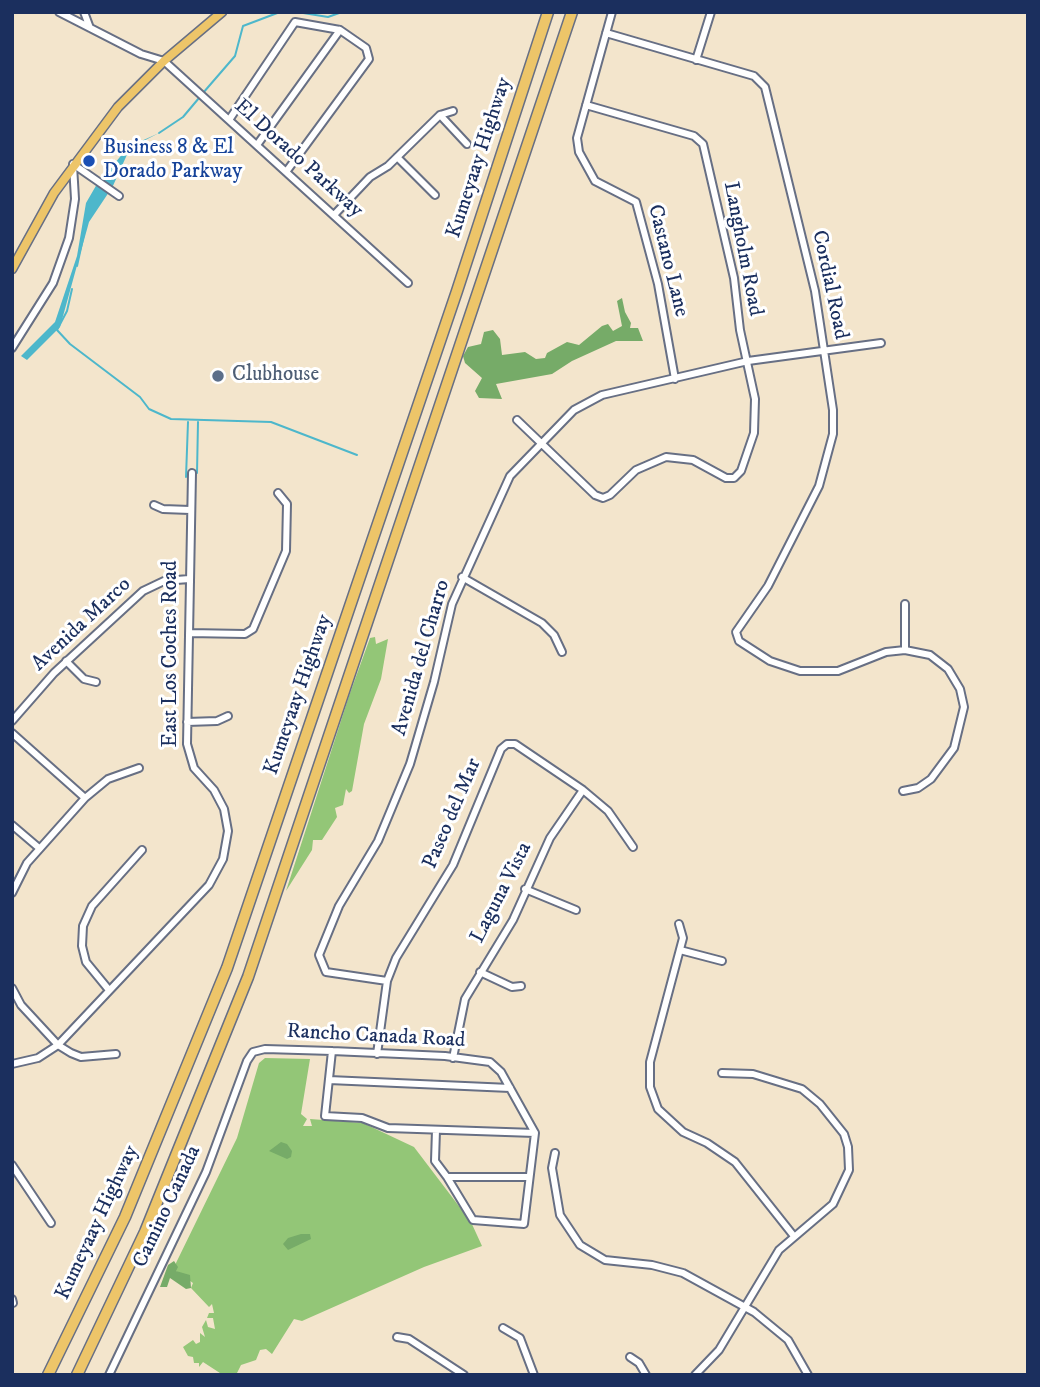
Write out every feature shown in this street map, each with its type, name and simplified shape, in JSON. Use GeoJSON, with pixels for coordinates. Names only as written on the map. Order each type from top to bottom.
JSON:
{"type":"FeatureCollection","features":[{"type":"Feature","properties":{"kind":"highway","name":"Kumeyaay Highway"},"geometry":{"type":"LineString","coordinates":[[48,1375],[125,1217],[228,968],[548,12]]}},
{"type":"Feature","properties":{"kind":"highway","name":"Kumeyaay Highway"},"geometry":{"type":"LineString","coordinates":[[77,1375],[145,1231],[248,977],[572,12]]}},
{"type":"Feature","properties":{"kind":"main road"},"geometry":{"type":"LineString","coordinates":[[12,268],[73,164],[118,107],[164,61],[222,12]]}},
{"type":"Feature","properties":{"kind":"street"},"geometry":{"type":"LineString","coordinates":[[59,12],[141,54],[164,61]]}},
{"type":"Feature","properties":{"kind":"street"},"geometry":{"type":"LineString","coordinates":[[84,12],[90,28]]}},
{"type":"Feature","properties":{"kind":"street"},"geometry":{"type":"LineString","coordinates":[[586,105],[612,12]]}},
{"type":"Feature","properties":{"kind":"street"},"geometry":{"type":"LineString","coordinates":[[696,60],[710,12]]}},
{"type":"Feature","properties":{"kind":"street"},"geometry":{"type":"LineString","coordinates":[[229,120],[295,22],[340,30],[366,48],[369,59],[286,172]]}},
{"type":"Feature","properties":{"kind":"street"},"geometry":{"type":"LineString","coordinates":[[257,145],[340,30]]}},
{"type":"Feature","properties":{"kind":"street","name":"Cordial Road"},"geometry":{"type":"LineString","coordinates":[[606,33],[754,76],[765,87],[816,291],[833,410],[833,434],[825,472],[768,586],[737,626],[737,637],[770,661],[800,671],[838,671],[886,652],[905,650]]}},
{"type":"Feature","properties":{"kind":"street","name":"El Dorado Parkway"},"geometry":{"type":"LineString","coordinates":[[164,61],[408,283]]}},
{"type":"Feature","properties":{"kind":"street","name":"Castano Lane"},"geometry":{"type":"LineString","coordinates":[[586,105],[577,138],[583,165],[595,181],[636,202],[658,284],[675,379]]}},
{"type":"Feature","properties":{"kind":"street","name":"Langholm Road"},"geometry":{"type":"LineString","coordinates":[[541,443],[595,495],[603,498],[610,495],[636,470],[666,457],[693,460],[726,478],[734,478],[741,471],[754,433],[755,399],[734,278],[703,144],[694,136],[586,105]]}},
{"type":"Feature","properties":{"kind":"street"},"geometry":{"type":"LineString","coordinates":[[334,215],[370,177],[397,157],[440,114],[453,111]]}},
{"type":"Feature","properties":{"kind":"street"},"geometry":{"type":"LineString","coordinates":[[440,114],[467,144]]}},
{"type":"Feature","properties":{"kind":"street"},"geometry":{"type":"LineString","coordinates":[[397,157],[435,195]]}},
{"type":"Feature","properties":{"kind":"street"},"geometry":{"type":"LineString","coordinates":[[73,164],[119,196]]}},
{"type":"Feature","properties":{"kind":"street"},"geometry":{"type":"LineString","coordinates":[[12,348],[53,283],[69,238],[75,198],[73,164]]}},
{"type":"Feature","properties":{"kind":"street","name":"Avenida del Charro"},"geometry":{"type":"LineString","coordinates":[[387,981],[326,972],[319,955],[339,906],[378,841],[411,764],[452,604],[510,476],[574,410],[588,401],[748,361],[881,343]]}},
{"type":"Feature","properties":{"kind":"street"},"geometry":{"type":"LineString","coordinates":[[517,419],[541,443]]}},
{"type":"Feature","properties":{"kind":"street","name":"East Los Coches Road"},"geometry":{"type":"LineString","coordinates":[[12,1065],[38,1058],[58,1045],[209,885],[223,859],[228,831],[226,816],[218,796],[191,763],[187,722],[192,473]]}},
{"type":"Feature","properties":{"kind":"street"},"geometry":{"type":"LineString","coordinates":[[189,633],[245,634],[253,629],[286,551],[287,504],[278,492]]}},
{"type":"Feature","properties":{"kind":"street"},"geometry":{"type":"LineString","coordinates":[[154,505],[163,509],[190,510]]}},
{"type":"Feature","properties":{"kind":"street"},"geometry":{"type":"LineString","coordinates":[[462,577],[542,623],[554,635],[562,652]]}},
{"type":"Feature","properties":{"kind":"street","name":"Avenida Marco"},"geometry":{"type":"LineString","coordinates":[[12,721],[66,661],[142,591],[164,582],[189,579]]}},
{"type":"Feature","properties":{"kind":"street"},"geometry":{"type":"LineString","coordinates":[[902,791],[918,788],[942,766],[954,748],[964,707],[960,689],[948,669],[930,655],[905,650],[905,604]]}},
{"type":"Feature","properties":{"kind":"street"},"geometry":{"type":"LineString","coordinates":[[66,661],[84,679],[96,682]]}},
{"type":"Feature","properties":{"kind":"street"},"geometry":{"type":"LineString","coordinates":[[187,722],[217,721],[228,716]]}},
{"type":"Feature","properties":{"kind":"street"},"geometry":{"type":"LineString","coordinates":[[12,733],[85,798]]}},
{"type":"Feature","properties":{"kind":"street","name":"Paseo del Mar"},"geometry":{"type":"LineString","coordinates":[[377,1054],[387,981],[396,958],[453,865],[501,749],[507,744],[515,744],[583,790],[608,811],[633,848]]}},
{"type":"Feature","properties":{"kind":"street"},"geometry":{"type":"LineString","coordinates":[[12,893],[27,863],[85,798],[108,779],[139,768]]}},
{"type":"Feature","properties":{"kind":"street","name":"Laguna Vista"},"geometry":{"type":"LineString","coordinates":[[453,1058],[463,1005],[513,920],[550,838],[583,790]]}},
{"type":"Feature","properties":{"kind":"street"},"geometry":{"type":"LineString","coordinates":[[12,825],[39,848]]}},
{"type":"Feature","properties":{"kind":"street"},"geometry":{"type":"LineString","coordinates":[[109,990],[86,962],[82,946],[83,926],[92,906],[142,850]]}},
{"type":"Feature","properties":{"kind":"street"},"geometry":{"type":"LineString","coordinates":[[526,889],[576,910]]}},
{"type":"Feature","properties":{"kind":"street"},"geometry":{"type":"LineString","coordinates":[[679,924],[683,937],[650,1062],[650,1087],[658,1109],[683,1132],[707,1143],[735,1162],[793,1236]]}},
{"type":"Feature","properties":{"kind":"street"},"geometry":{"type":"LineString","coordinates":[[680,950],[722,961]]}},
{"type":"Feature","properties":{"kind":"street"},"geometry":{"type":"LineString","coordinates":[[480,972],[512,987],[521,986]]}},
{"type":"Feature","properties":{"kind":"street"},"geometry":{"type":"LineString","coordinates":[[12,988],[21,1005],[58,1045],[81,1057],[116,1054]]}},
{"type":"Feature","properties":{"kind":"street","name":"Rancho Canada Road"},"geometry":{"type":"LineString","coordinates":[[253,1052],[265,1049],[332,1051],[490,1062],[510,1088],[535,1133]]}},
{"type":"Feature","properties":{"kind":"street"},"geometry":{"type":"LineString","coordinates":[[332,1051],[325,1116],[362,1118],[387,1128],[535,1133],[524,1224],[473,1220],[435,1161],[436,1130]]}},
{"type":"Feature","properties":{"kind":"street","name":"Camino Canada"},"geometry":{"type":"LineString","coordinates":[[109,1375],[206,1172],[247,1060],[253,1052]]}},
{"type":"Feature","properties":{"kind":"street"},"geometry":{"type":"LineString","coordinates":[[695,1375],[719,1350],[779,1250],[829,1208],[841,1192],[849,1170],[847,1140],[820,1104],[802,1089],[781,1080],[753,1074],[722,1073]]}},
{"type":"Feature","properties":{"kind":"street"},"geometry":{"type":"LineString","coordinates":[[329,1080],[510,1088]]}},
{"type":"Feature","properties":{"kind":"street"},"geometry":{"type":"LineString","coordinates":[[555,1153],[552,1168],[560,1215],[584,1249],[613,1261],[652,1265],[683,1273],[745,1307],[782,1333],[799,1356],[807,1375]]}},
{"type":"Feature","properties":{"kind":"street"},"geometry":{"type":"LineString","coordinates":[[12,1165],[51,1223]]}},
{"type":"Feature","properties":{"kind":"street"},"geometry":{"type":"LineString","coordinates":[[447,1177],[529,1177]]}},
{"type":"Feature","properties":{"kind":"street"},"geometry":{"type":"LineString","coordinates":[[503,1328],[520,1338],[534,1375]]}},
{"type":"Feature","properties":{"kind":"street"},"geometry":{"type":"LineString","coordinates":[[397,1338],[412,1340],[464,1375]]}},
{"type":"Feature","properties":{"kind":"street"},"geometry":{"type":"LineString","coordinates":[[630,1357],[639,1363],[646,1375]]}},
{"type":"Feature","properties":{"kind":"green space"},"geometry":{"type":"Polygon","coordinates":[[[622,298],[631,323],[630,328],[638,328],[643,341],[616,341],[572,361],[552,374],[496,384],[502,399],[479,398],[475,391],[482,378],[465,363],[463,356],[468,347],[481,344],[484,332],[493,330],[500,339],[502,355],[525,352],[536,359],[545,358],[547,353],[567,342],[579,345],[602,326],[608,324],[613,331],[622,326],[617,301],[622,298]]]}},
{"type":"Feature","properties":{"kind":"green space"},"geometry":{"type":"Polygon","coordinates":[[[375,637],[376,644],[388,639],[381,679],[364,724],[352,791],[349,793],[346,789],[343,805],[335,808],[337,817],[322,840],[313,840],[312,850],[286,891],[349,696],[370,638],[375,637]]]}},
{"type":"Feature","properties":{"kind":"green space"},"geometry":{"type":"Polygon","coordinates":[[[265,1058],[310,1059],[301,1114],[307,1119],[303,1126],[312,1126],[310,1119],[363,1123],[414,1147],[471,1222],[482,1246],[424,1267],[302,1321],[294,1319],[272,1354],[266,1349],[260,1350],[256,1360],[241,1365],[236,1375],[223,1375],[203,1362],[199,1367],[199,1363],[194,1363],[193,1357],[188,1356],[183,1347],[193,1340],[196,1344],[200,1342],[200,1333],[205,1337],[202,1327],[206,1320],[208,1327],[215,1329],[213,1318],[207,1318],[209,1313],[214,1313],[212,1304],[209,1307],[191,1288],[193,1283],[176,1271],[176,1263],[237,1138],[259,1063],[265,1058]]]}},
{"type":"Feature","properties":{"kind":"green space"},"geometry":{"type":"Polygon","coordinates":[[[281,1142],[287,1144],[292,1151],[291,1157],[287,1159],[269,1151],[281,1142]]]}},
{"type":"Feature","properties":{"kind":"green space"},"geometry":{"type":"Polygon","coordinates":[[[310,1234],[311,1239],[288,1250],[283,1244],[288,1238],[310,1234]]]}},
{"type":"Feature","properties":{"kind":"green space"},"geometry":{"type":"Polygon","coordinates":[[[174,1261],[178,1267],[176,1271],[190,1275],[191,1288],[186,1289],[170,1278],[167,1287],[160,1287],[168,1265],[174,1261]]]}},
{"type":"Feature","properties":{"kind":"water"},"geometry":{"type":"Polygon","coordinates":[[[159,133],[130,148],[112,188],[102,179],[128,147],[159,133]]]}},
{"type":"Feature","properties":{"kind":"water"},"geometry":{"type":"Polygon","coordinates":[[[97,184],[109,192],[89,222],[60,327],[27,360],[21,356],[55,322],[77,256],[86,203],[97,184]]]}},
{"type":"Feature","properties":{"kind":"waterway"},"geometry":{"type":"LineString","coordinates":[[203,93],[235,56],[243,26],[280,12]]}},
{"type":"Feature","properties":{"kind":"waterway"},"geometry":{"type":"LineString","coordinates":[[297,12],[328,17],[342,12]]}},
{"type":"Feature","properties":{"kind":"waterway"},"geometry":{"type":"LineString","coordinates":[[159,133],[183,117],[199,98]]}},
{"type":"Feature","properties":{"kind":"waterway"},"geometry":{"type":"LineString","coordinates":[[77,266],[84,234]]}},
{"type":"Feature","properties":{"kind":"waterway"},"geometry":{"type":"LineString","coordinates":[[72,289],[67,311],[57,330],[70,344],[140,397],[149,409],[171,419],[271,422],[357,455]]}},
{"type":"Feature","properties":{"kind":"waterway"},"geometry":{"type":"LineString","coordinates":[[186,477],[188,422]]}},
{"type":"Feature","properties":{"kind":"waterway"},"geometry":{"type":"LineString","coordinates":[[197,473],[198,422]]}},
{"type":"Feature","properties":{"kind":"place","name":"Business 8 & El Dorado Parkway"},"geometry":{"type":"Point","coordinates":[89,161]}},
{"type":"Feature","properties":{"kind":"place","name":"Clubhouse"},"geometry":{"type":"Point","coordinates":[218,376]}}]}
